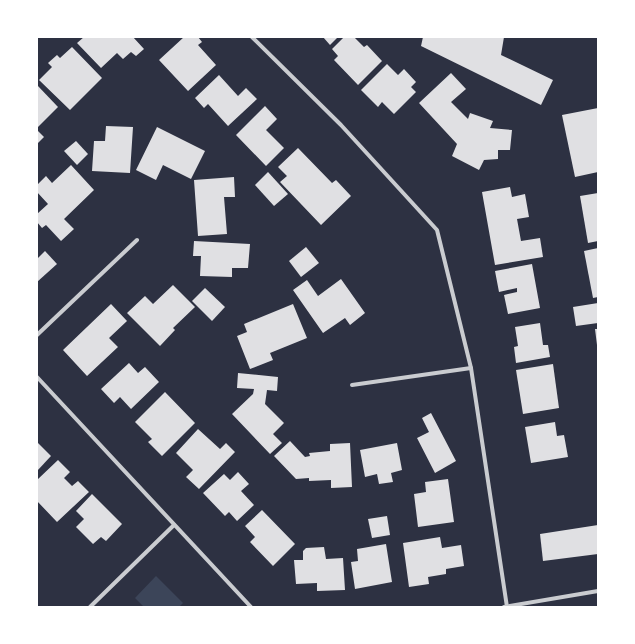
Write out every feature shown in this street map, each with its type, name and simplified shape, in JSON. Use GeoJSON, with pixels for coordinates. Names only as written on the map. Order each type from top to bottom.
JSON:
{"type":"FeatureCollection","features":[{"type":"Feature","properties":{"kind":"street"},"geometry":{"type":"LineString","coordinates":[[252,37],[341,125],[437,230],[471,368],[507,607]]}},
{"type":"Feature","properties":{"kind":"street"},"geometry":{"type":"LineString","coordinates":[[37,335],[137,240]]}},
{"type":"Feature","properties":{"kind":"street"},"geometry":{"type":"LineString","coordinates":[[352,385],[471,368]]}},
{"type":"Feature","properties":{"kind":"street"},"geometry":{"type":"LineString","coordinates":[[37,377],[251,607]]}},
{"type":"Feature","properties":{"kind":"street"},"geometry":{"type":"LineString","coordinates":[[90,607],[174,525]]}},
{"type":"Feature","properties":{"kind":"street"},"geometry":{"type":"LineString","coordinates":[[504,607],[598,591]]}},
{"type":"Feature","properties":{"kind":"shaded area"},"geometry":{"type":"Polygon","coordinates":[[[156,576],[183,603],[179,607],[144,607],[135,598],[156,576]]]}},
{"type":"Feature","properties":{"kind":"building"},"geometry":{"type":"Polygon","coordinates":[[[84,37],[133,37],[144,49],[136,56],[131,52],[123,59],[117,53],[101,68],[77,43],[84,37]]]}},
{"type":"Feature","properties":{"kind":"building"},"geometry":{"type":"Polygon","coordinates":[[[184,37],[198,37],[202,42],[198,45],[216,65],[188,91],[159,60],[184,37]]]}},
{"type":"Feature","properties":{"kind":"building"},"geometry":{"type":"Polygon","coordinates":[[[323,37],[338,37],[330,45],[323,37]]]}},
{"type":"Feature","properties":{"kind":"building"},"geometry":{"type":"Polygon","coordinates":[[[344,37],[354,37],[364,47],[367,45],[382,61],[358,85],[334,60],[338,56],[332,49],[344,37]]]}},
{"type":"Feature","properties":{"kind":"building"},"geometry":{"type":"Polygon","coordinates":[[[423,37],[504,37],[501,55],[553,80],[541,105],[421,46],[423,37]]]}},
{"type":"Feature","properties":{"kind":"building"},"geometry":{"type":"Polygon","coordinates":[[[72,47],[102,78],[70,110],[39,80],[52,67],[48,63],[57,55],[60,58],[72,47]]]}},
{"type":"Feature","properties":{"kind":"building"},"geometry":{"type":"Polygon","coordinates":[[[387,64],[398,75],[404,69],[416,82],[411,87],[416,92],[394,114],[382,102],[378,107],[361,90],[387,64]]]}},
{"type":"Feature","properties":{"kind":"building"},"geometry":{"type":"Polygon","coordinates":[[[451,73],[466,89],[451,102],[468,119],[470,113],[493,121],[490,128],[512,130],[510,150],[498,150],[498,159],[484,160],[479,170],[452,156],[457,144],[419,103],[451,73]]]}},
{"type":"Feature","properties":{"kind":"building"},"geometry":{"type":"Polygon","coordinates":[[[219,75],[238,96],[246,88],[257,99],[228,126],[208,104],[204,108],[195,98],[219,75]]]}},
{"type":"Feature","properties":{"kind":"building"},"geometry":{"type":"Polygon","coordinates":[[[37,85],[58,107],[37,128],[37,85]]]}},
{"type":"Feature","properties":{"kind":"building"},"geometry":{"type":"Polygon","coordinates":[[[265,106],[277,119],[266,130],[284,148],[266,166],[236,135],[265,106]]]}},
{"type":"Feature","properties":{"kind":"building"},"geometry":{"type":"Polygon","coordinates":[[[598,108],[598,172],[575,177],[562,115],[598,108]]]}},
{"type":"Feature","properties":{"kind":"building"},"geometry":{"type":"Polygon","coordinates":[[[106,126],[133,127],[130,173],[92,171],[94,141],[105,141],[106,126]]]}},
{"type":"Feature","properties":{"kind":"building"},"geometry":{"type":"Polygon","coordinates":[[[157,127],[205,151],[191,179],[163,165],[156,180],[136,170],[157,127]]]}},
{"type":"Feature","properties":{"kind":"building"},"geometry":{"type":"Polygon","coordinates":[[[37,130],[44,137],[37,144],[37,130]]]}},
{"type":"Feature","properties":{"kind":"building"},"geometry":{"type":"Polygon","coordinates":[[[76,141],[88,154],[77,165],[64,151],[76,141]]]}},
{"type":"Feature","properties":{"kind":"building"},"geometry":{"type":"Polygon","coordinates":[[[298,148],[332,183],[336,180],[351,196],[321,225],[280,182],[287,176],[278,167],[298,148]]]}},
{"type":"Feature","properties":{"kind":"building"},"geometry":{"type":"Polygon","coordinates":[[[71,165],[94,190],[64,219],[74,229],[61,241],[46,225],[42,228],[37,222],[37,214],[48,204],[37,192],[37,185],[46,176],[52,183],[71,165]]]}},
{"type":"Feature","properties":{"kind":"building"},"geometry":{"type":"Polygon","coordinates":[[[268,172],[288,194],[274,206],[255,185],[268,172]]]}},
{"type":"Feature","properties":{"kind":"building"},"geometry":{"type":"Polygon","coordinates":[[[234,177],[235,197],[224,197],[227,234],[198,236],[194,180],[234,177]]]}},
{"type":"Feature","properties":{"kind":"building"},"geometry":{"type":"Polygon","coordinates":[[[510,187],[512,197],[525,194],[529,217],[517,219],[521,241],[540,238],[543,257],[495,265],[482,192],[510,187]]]}},
{"type":"Feature","properties":{"kind":"building"},"geometry":{"type":"Polygon","coordinates":[[[598,193],[598,241],[588,243],[580,196],[598,193]]]}},
{"type":"Feature","properties":{"kind":"building"},"geometry":{"type":"Polygon","coordinates":[[[194,241],[250,244],[248,268],[232,268],[232,277],[200,276],[201,256],[193,256],[194,241]]]}},
{"type":"Feature","properties":{"kind":"building"},"geometry":{"type":"Polygon","coordinates":[[[306,247],[319,263],[301,277],[289,261],[306,247]]]}},
{"type":"Feature","properties":{"kind":"building"},"geometry":{"type":"Polygon","coordinates":[[[598,248],[598,297],[593,298],[584,251],[598,248]]]}},
{"type":"Feature","properties":{"kind":"building"},"geometry":{"type":"Polygon","coordinates":[[[45,251],[57,264],[37,282],[37,259],[45,251]]]}},
{"type":"Feature","properties":{"kind":"building"},"geometry":{"type":"Polygon","coordinates":[[[532,264],[540,308],[508,314],[504,295],[517,292],[517,288],[499,292],[495,271],[532,264]]]}},
{"type":"Feature","properties":{"kind":"building"},"geometry":{"type":"Polygon","coordinates":[[[341,279],[365,313],[350,325],[345,318],[323,333],[293,290],[307,280],[318,296],[341,279]]]}},
{"type":"Feature","properties":{"kind":"building"},"geometry":{"type":"Polygon","coordinates":[[[173,285],[195,307],[173,328],[175,330],[160,346],[127,313],[145,296],[153,304],[173,285]]]}},
{"type":"Feature","properties":{"kind":"building"},"geometry":{"type":"Polygon","coordinates":[[[205,288],[225,307],[212,321],[192,301],[205,288]]]}},
{"type":"Feature","properties":{"kind":"building"},"geometry":{"type":"Polygon","coordinates":[[[598,303],[598,323],[576,326],[573,307],[598,303]]]}},
{"type":"Feature","properties":{"kind":"building"},"geometry":{"type":"Polygon","coordinates":[[[111,304],[127,321],[109,338],[118,347],[87,376],[63,350],[111,304]]]}},
{"type":"Feature","properties":{"kind":"building"},"geometry":{"type":"Polygon","coordinates":[[[293,304],[307,338],[270,353],[273,360],[250,369],[237,336],[247,332],[244,324],[293,304]]]}},
{"type":"Feature","properties":{"kind":"building"},"geometry":{"type":"Polygon","coordinates":[[[540,323],[543,345],[548,345],[550,357],[516,363],[514,347],[518,346],[515,327],[540,323]]]}},
{"type":"Feature","properties":{"kind":"building"},"geometry":{"type":"Polygon","coordinates":[[[595,329],[598,329],[598,345],[597,345],[595,329]]]}},
{"type":"Feature","properties":{"kind":"building"},"geometry":{"type":"Polygon","coordinates":[[[129,363],[138,373],[145,367],[159,382],[131,409],[120,397],[114,403],[101,389],[129,363]]]}},
{"type":"Feature","properties":{"kind":"building"},"geometry":{"type":"Polygon","coordinates":[[[553,364],[559,408],[523,414],[516,370],[553,364]]]}},
{"type":"Feature","properties":{"kind":"building"},"geometry":{"type":"Polygon","coordinates":[[[238,373],[278,377],[277,391],[267,390],[265,404],[284,423],[273,434],[282,443],[270,454],[232,414],[253,394],[254,389],[237,388],[238,373]]]}},
{"type":"Feature","properties":{"kind":"building"},"geometry":{"type":"Polygon","coordinates":[[[165,392],[195,423],[162,456],[148,442],[152,439],[135,422],[165,392]]]}},
{"type":"Feature","properties":{"kind":"building"},"geometry":{"type":"Polygon","coordinates":[[[431,413],[456,461],[435,473],[417,438],[429,432],[422,418],[431,413]]]}},
{"type":"Feature","properties":{"kind":"building"},"geometry":{"type":"Polygon","coordinates":[[[555,422],[557,436],[564,435],[568,457],[531,463],[525,427],[555,422]]]}},
{"type":"Feature","properties":{"kind":"building"},"geometry":{"type":"Polygon","coordinates":[[[198,429],[220,449],[226,443],[235,452],[199,489],[186,477],[193,470],[176,453],[198,429]]]}},
{"type":"Feature","properties":{"kind":"building"},"geometry":{"type":"Polygon","coordinates":[[[290,441],[305,457],[310,456],[309,453],[330,451],[330,444],[350,443],[352,487],[331,488],[331,480],[309,481],[309,478],[296,479],[274,456],[290,441]]]}},
{"type":"Feature","properties":{"kind":"building"},"geometry":{"type":"Polygon","coordinates":[[[37,442],[51,456],[37,471],[37,442]]]}},
{"type":"Feature","properties":{"kind":"building"},"geometry":{"type":"Polygon","coordinates":[[[397,443],[402,470],[391,473],[393,482],[379,484],[377,474],[365,477],[360,450],[397,443]]]}},
{"type":"Feature","properties":{"kind":"building"},"geometry":{"type":"Polygon","coordinates":[[[58,460],[70,472],[64,478],[72,486],[78,481],[89,492],[57,522],[37,501],[37,480],[58,460]]]}},
{"type":"Feature","properties":{"kind":"building"},"geometry":{"type":"Polygon","coordinates":[[[238,472],[249,484],[241,491],[254,505],[237,521],[229,512],[225,516],[203,493],[224,474],[230,480],[238,472]]]}},
{"type":"Feature","properties":{"kind":"building"},"geometry":{"type":"Polygon","coordinates":[[[448,479],[454,522],[418,527],[414,494],[426,492],[425,482],[448,479]]]}},
{"type":"Feature","properties":{"kind":"building"},"geometry":{"type":"Polygon","coordinates":[[[92,494],[122,524],[106,541],[101,537],[93,544],[76,527],[84,519],[76,511],[92,494]]]}},
{"type":"Feature","properties":{"kind":"building"},"geometry":{"type":"Polygon","coordinates":[[[262,510],[295,544],[273,566],[250,542],[255,537],[245,526],[262,510]]]}},
{"type":"Feature","properties":{"kind":"building"},"geometry":{"type":"Polygon","coordinates":[[[387,516],[390,535],[372,538],[368,519],[387,516]]]}},
{"type":"Feature","properties":{"kind":"building"},"geometry":{"type":"Polygon","coordinates":[[[598,525],[598,554],[543,561],[540,534],[598,525]]]}},
{"type":"Feature","properties":{"kind":"building"},"geometry":{"type":"Polygon","coordinates":[[[440,537],[442,548],[461,545],[464,566],[446,569],[446,574],[428,577],[429,584],[409,587],[403,543],[440,537]]]}},
{"type":"Feature","properties":{"kind":"building"},"geometry":{"type":"Polygon","coordinates":[[[386,544],[392,582],[355,589],[351,562],[358,561],[357,549],[386,544]]]}},
{"type":"Feature","properties":{"kind":"building"},"geometry":{"type":"Polygon","coordinates":[[[324,547],[326,559],[343,558],[345,590],[317,591],[317,583],[296,584],[294,560],[303,560],[303,551],[306,548],[324,547]]]}}]}
